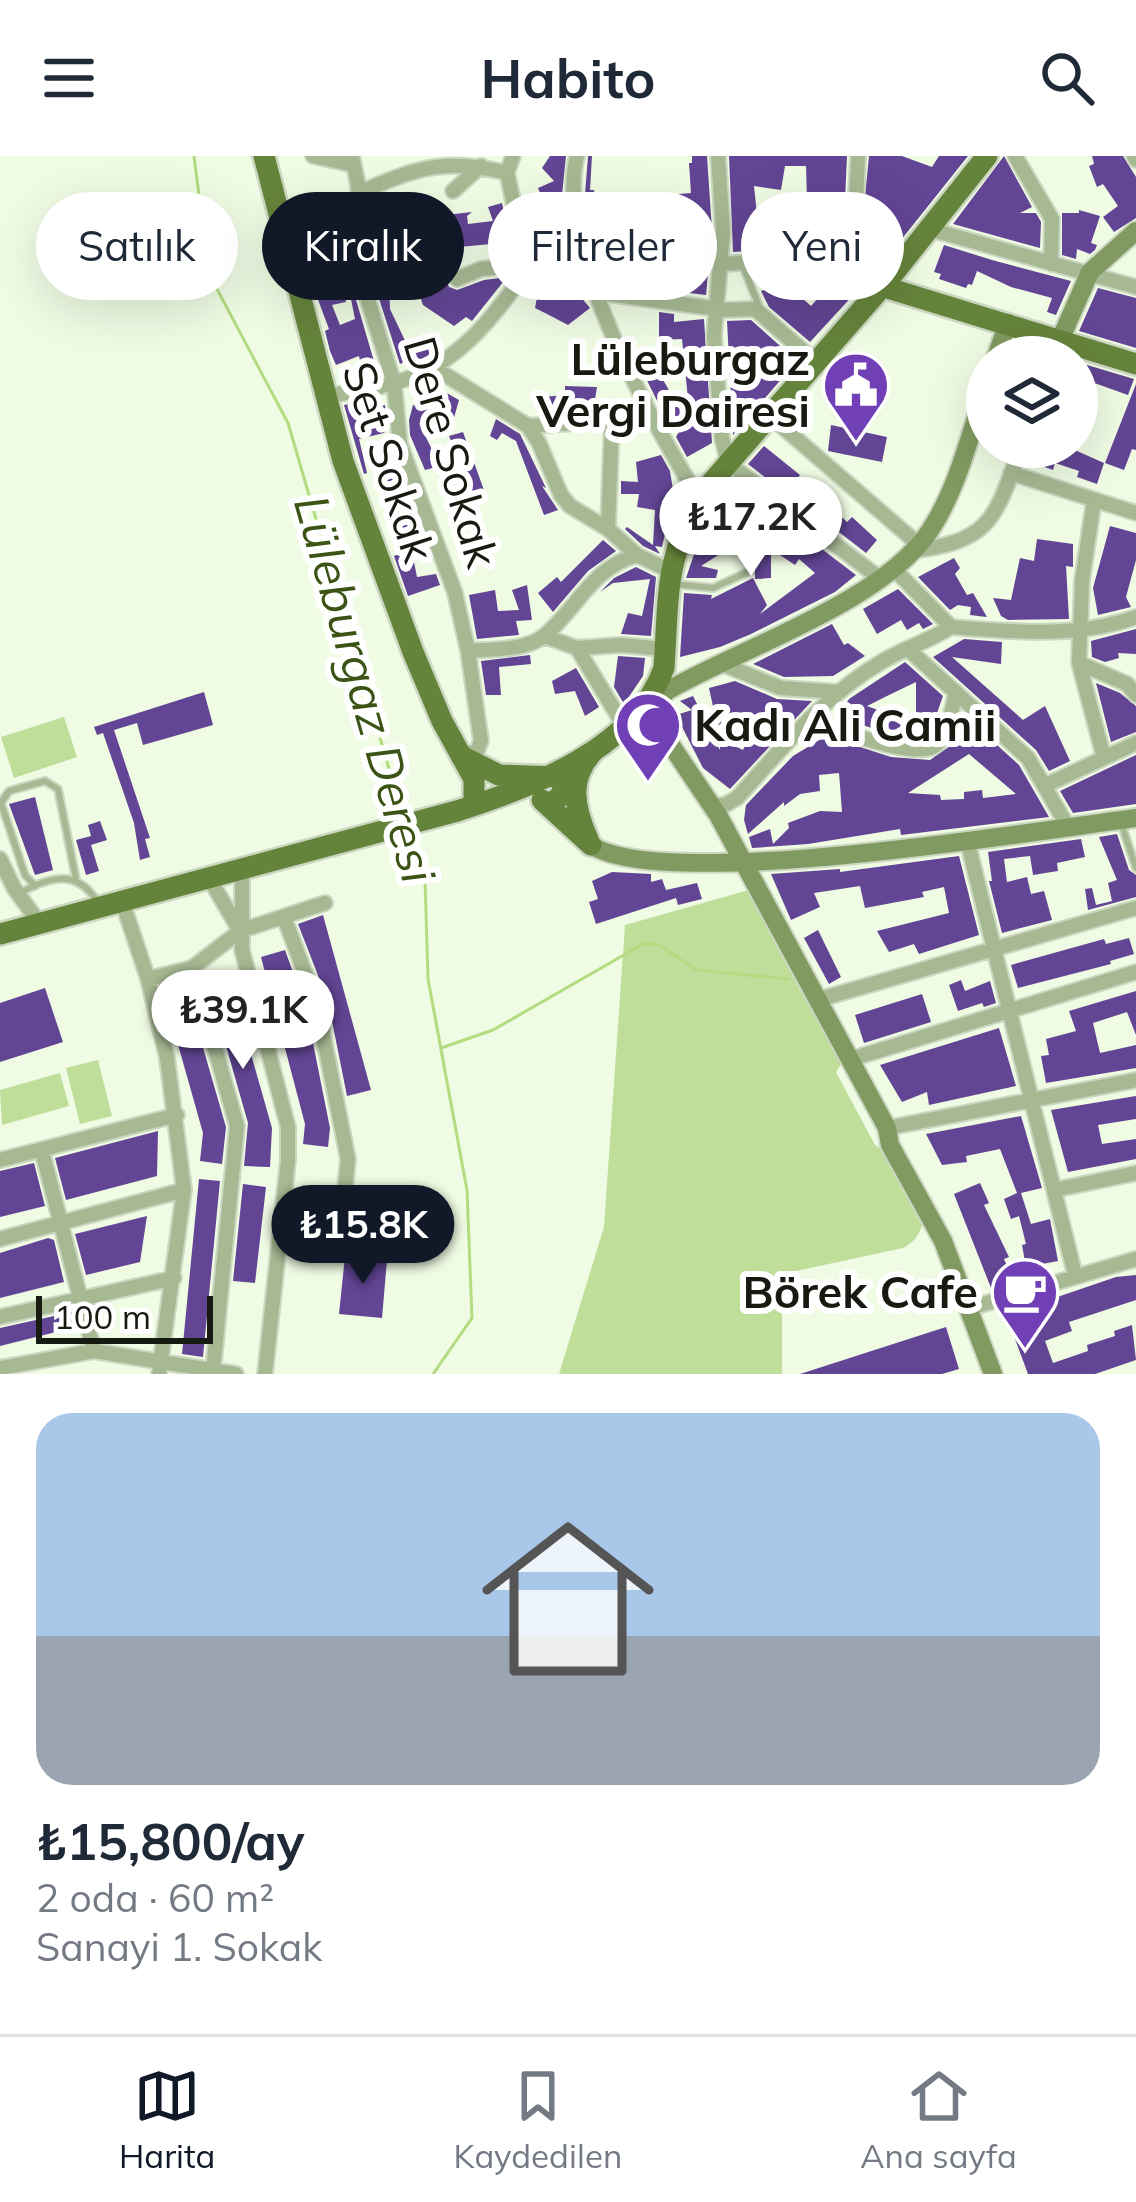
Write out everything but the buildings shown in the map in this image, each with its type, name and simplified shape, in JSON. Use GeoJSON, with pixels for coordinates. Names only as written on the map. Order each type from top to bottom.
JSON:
{"type":"FeatureCollection","features":[{"type":"Feature","properties":{"kind":"main road","name":"Set Sokak"},"geometry":{"type":"LineString","coordinates":[[264,156],[343,461],[412,652],[474,779]]}},
{"type":"Feature","properties":{"kind":"main road"},"geometry":{"type":"LineString","coordinates":[[904,259],[987,156]]}},
{"type":"Feature","properties":{"kind":"main road"},"geometry":{"type":"LineString","coordinates":[[1061,336],[1090,272],[1136,230]]}},
{"type":"Feature","properties":{"kind":"main road"},"geometry":{"type":"LineString","coordinates":[[904,286],[1033,336]]}},
{"type":"Feature","properties":{"kind":"main road"},"geometry":{"type":"LineString","coordinates":[[636,720],[656,688],[665,657],[670,578],[684,522],[728,463],[870,300]]}},
{"type":"Feature","properties":{"kind":"main road"},"geometry":{"type":"LineString","coordinates":[[1003,336],[1008,323]]}},
{"type":"Feature","properties":{"kind":"main road"},"geometry":{"type":"LineString","coordinates":[[1098,356],[1136,364]]}},
{"type":"Feature","properties":{"kind":"main road"},"geometry":{"type":"LineString","coordinates":[[591,845],[577,808],[575,787],[583,763],[656,700],[689,679],[799,627],[885,573],[927,535],[947,498],[966,444]]}},
{"type":"Feature","properties":{"kind":"main road"},"geometry":{"type":"LineString","coordinates":[[665,657],[675,679],[689,679]]}},
{"type":"Feature","properties":{"kind":"main road"},"geometry":{"type":"LineString","coordinates":[[636,720],[712,805],[734,843],[886,1128],[900,1139],[980,1305],[1006,1374]]}},
{"type":"Feature","properties":{"kind":"main road"},"geometry":{"type":"LineString","coordinates":[[0,934],[470,807],[602,745]]}},
{"type":"Feature","properties":{"kind":"main road"},"geometry":{"type":"LineString","coordinates":[[460,756],[499,775],[557,777],[563,788],[556,801],[546,802],[482,786],[474,779]]}},
{"type":"Feature","properties":{"kind":"main road"},"geometry":{"type":"LineString","coordinates":[[470,807],[474,779]]}},
{"type":"Feature","properties":{"kind":"main road"},"geometry":{"type":"LineString","coordinates":[[546,802],[591,845],[619,859],[639,862],[743,862],[967,841],[1128,819]]}},
{"type":"Feature","properties":{"kind":"main road"},"geometry":{"type":"LineString","coordinates":[[722,862],[734,843]]}},
{"type":"Feature","properties":{"kind":"main road"},"geometry":{"type":"LineString","coordinates":[[948,1239],[993,1374]]}},
{"type":"Feature","properties":{"kind":"street"},"geometry":{"type":"LineString","coordinates":[[313,156],[353,160]]}},
{"type":"Feature","properties":{"kind":"street"},"geometry":{"type":"LineString","coordinates":[[511,192],[507,173],[513,156]]}},
{"type":"Feature","properties":{"kind":"street"},"geometry":{"type":"LineString","coordinates":[[573,192],[577,156]]}},
{"type":"Feature","properties":{"kind":"street"},"geometry":{"type":"LineString","coordinates":[[718,156],[722,264],[714,308],[722,438],[728,463],[885,573],[951,627]]}},
{"type":"Feature","properties":{"kind":"street"},"geometry":{"type":"LineString","coordinates":[[856,192],[858,156]]}},
{"type":"Feature","properties":{"kind":"street"},"geometry":{"type":"LineString","coordinates":[[1015,156],[1052,219],[1051,263]]}},
{"type":"Feature","properties":{"kind":"street","name":"Dere Sokak"},"geometry":{"type":"LineString","coordinates":[[353,160],[358,192]]}},
{"type":"Feature","properties":{"kind":"street"},"geometry":{"type":"LineString","coordinates":[[360,192],[438,164],[482,166],[507,173]]}},
{"type":"Feature","properties":{"kind":"street"},"geometry":{"type":"LineString","coordinates":[[453,191],[482,166]]}},
{"type":"Feature","properties":{"kind":"street"},"geometry":{"type":"LineString","coordinates":[[929,229],[1136,287]]}},
{"type":"Feature","properties":{"kind":"street"},"geometry":{"type":"LineString","coordinates":[[722,264],[741,262]]}},
{"type":"Feature","properties":{"kind":"street","name":"Dere Sokak"},"geometry":{"type":"LineString","coordinates":[[368,300],[394,383],[400,443],[455,593],[468,651],[481,741],[476,751],[460,756]]}},
{"type":"Feature","properties":{"kind":"street"},"geometry":{"type":"LineString","coordinates":[[325,396],[394,383],[436,369],[474,338],[505,300]]}},
{"type":"Feature","properties":{"kind":"street"},"geometry":{"type":"LineString","coordinates":[[598,300],[645,402],[699,499]]}},
{"type":"Feature","properties":{"kind":"street"},"geometry":{"type":"LineString","coordinates":[[658,300],[762,313],[817,363]]}},
{"type":"Feature","properties":{"kind":"street"},"geometry":{"type":"LineString","coordinates":[[436,369],[528,427],[570,506],[670,578]]}},
{"type":"Feature","properties":{"kind":"street"},"geometry":{"type":"LineString","coordinates":[[528,427],[612,419],[645,402]]}},
{"type":"Feature","properties":{"kind":"street"},"geometry":{"type":"LineString","coordinates":[[770,416],[914,547],[950,547],[981,531],[995,514],[1013,468]]}},
{"type":"Feature","properties":{"kind":"street"},"geometry":{"type":"LineString","coordinates":[[608,529],[612,419]]}},
{"type":"Feature","properties":{"kind":"street"},"geometry":{"type":"LineString","coordinates":[[1011,473],[1136,513]]}},
{"type":"Feature","properties":{"kind":"street"},"geometry":{"type":"LineString","coordinates":[[1094,500],[1082,581],[1079,663],[1104,758]]}},
{"type":"Feature","properties":{"kind":"street"},"geometry":{"type":"LineString","coordinates":[[468,651],[510,647],[544,636],[594,578],[637,555]]}},
{"type":"Feature","properties":{"kind":"street"},"geometry":{"type":"LineString","coordinates":[[712,805],[737,798],[839,692],[885,659],[951,627],[1014,632],[1079,629],[1111,626],[1136,616]]}},
{"type":"Feature","properties":{"kind":"street"},"geometry":{"type":"LineString","coordinates":[[544,636],[577,648],[621,646],[665,657]]}},
{"type":"Feature","properties":{"kind":"street"},"geometry":{"type":"LineString","coordinates":[[577,648],[636,720]]}},
{"type":"Feature","properties":{"kind":"street"},"geometry":{"type":"LineString","coordinates":[[909,650],[1028,758],[1067,827]]}},
{"type":"Feature","properties":{"kind":"street"},"geometry":{"type":"LineString","coordinates":[[1079,663],[1126,684],[1136,695]]}},
{"type":"Feature","properties":{"kind":"street"},"geometry":{"type":"LineString","coordinates":[[722,664],[781,688],[839,692]]}},
{"type":"Feature","properties":{"kind":"street"},"geometry":{"type":"LineString","coordinates":[[810,718],[916,753],[935,747],[956,692]]}},
{"type":"Feature","properties":{"kind":"street"},"geometry":{"type":"LineString","coordinates":[[1044,786],[1136,743]]}},
{"type":"Feature","properties":{"kind":"street"},"geometry":{"type":"LineString","coordinates":[[967,841],[1075,1275]]}},
{"type":"Feature","properties":{"kind":"street"},"geometry":{"type":"LineString","coordinates":[[0,859],[40,924]]}},
{"type":"Feature","properties":{"kind":"street"},"geometry":{"type":"LineString","coordinates":[[240,931],[242,869]]}},
{"type":"Feature","properties":{"kind":"street"},"geometry":{"type":"LineString","coordinates":[[209,878],[240,931],[287,1126],[288,1160],[265,1374]]}},
{"type":"Feature","properties":{"kind":"street"},"geometry":{"type":"LineString","coordinates":[[148,979],[193,968],[240,931],[325,903]]}},
{"type":"Feature","properties":{"kind":"street"},"geometry":{"type":"LineString","coordinates":[[112,905],[148,979],[176,1115],[184,1190],[161,1368]]}},
{"type":"Feature","properties":{"kind":"street"},"geometry":{"type":"LineString","coordinates":[[817,1000],[1136,908]]}},
{"type":"Feature","properties":{"kind":"street"},"geometry":{"type":"LineString","coordinates":[[284,917],[317,1005],[343,1137],[347,1159],[342,1220]]}},
{"type":"Feature","properties":{"kind":"street"},"geometry":{"type":"LineString","coordinates":[[193,968],[237,1126],[213,1372]]}},
{"type":"Feature","properties":{"kind":"street"},"geometry":{"type":"LineString","coordinates":[[848,1060],[1136,972]]}},
{"type":"Feature","properties":{"kind":"street"},"geometry":{"type":"LineString","coordinates":[[886,1128],[1136,1080]]}},
{"type":"Feature","properties":{"kind":"street"},"geometry":{"type":"LineString","coordinates":[[0,1160],[176,1115]]}},
{"type":"Feature","properties":{"kind":"street"},"geometry":{"type":"LineString","coordinates":[[42,1151],[94,1351]]}},
{"type":"Feature","properties":{"kind":"street"},"geometry":{"type":"LineString","coordinates":[[1054,1190],[1136,1173]]}},
{"type":"Feature","properties":{"kind":"street"},"geometry":{"type":"LineString","coordinates":[[0,1239],[184,1190]]}},
{"type":"Feature","properties":{"kind":"street"},"geometry":{"type":"LineString","coordinates":[[980,1305],[1136,1259]]}},
{"type":"Feature","properties":{"kind":"street"},"geometry":{"type":"LineString","coordinates":[[0,1318],[174,1278]]}},
{"type":"Feature","properties":{"kind":"street"},"geometry":{"type":"LineString","coordinates":[[0,1369],[94,1351],[161,1368],[236,1374]]}},
{"type":"Feature","properties":{"kind":"lane"},"geometry":{"type":"LineString","coordinates":[[757,300],[762,313]]}},
{"type":"Feature","properties":{"kind":"lane"},"geometry":{"type":"LineString","coordinates":[[670,578],[713,588],[750,571]]}},
{"type":"Feature","properties":{"kind":"lane"},"geometry":{"type":"LineString","coordinates":[[34,886],[25,875],[1,803],[9,791],[45,781],[58,788],[76,879]]}},
{"type":"Feature","properties":{"kind":"lane"},"geometry":{"type":"LineString","coordinates":[[1128,819],[1136,868]]}},
{"type":"Feature","properties":{"kind":"lane"},"geometry":{"type":"LineString","coordinates":[[18,894],[62,877],[76,879],[112,905]]}},
{"type":"Feature","properties":{"kind":"green space"},"geometry":{"type":"Polygon","coordinates":[[[64,717],[77,757],[14,778],[1,737],[64,717]]]}},
{"type":"Feature","properties":{"kind":"green space"},"geometry":{"type":"Polygon","coordinates":[[[749,890],[843,1061],[836,1072],[875,1145],[895,1158],[925,1215],[920,1230],[903,1248],[782,1274],[782,1374],[559,1374],[604,1227],[625,925],[749,890]]]}},
{"type":"Feature","properties":{"kind":"green space"},"geometry":{"type":"Polygon","coordinates":[[[98,1060],[112,1116],[80,1124],[66,1068],[98,1060]]]}},
{"type":"Feature","properties":{"kind":"green space"},"geometry":{"type":"Polygon","coordinates":[[[60,1073],[69,1106],[2,1125],[0,1090],[60,1073]]]}},
{"type":"Feature","properties":{"kind":"waterway","name":"Lüleburgaz Deresi"},"geometry":{"type":"LineString","coordinates":[[194,156],[209,274],[288,423],[402,813]]}},
{"type":"Feature","properties":{"kind":"waterway","name":"Lüleburgaz Deresi"},"geometry":{"type":"LineString","coordinates":[[409,834],[425,880],[428,979],[467,1190],[472,1318],[433,1374]]}},
{"type":"Feature","properties":{"kind":"waterway"},"geometry":{"type":"LineString","coordinates":[[441,1048],[493,1030],[643,944],[657,944],[697,970],[788,979]]}},
{"type":"Feature","properties":{"kind":"place","name":"Lüleburgaz Vergi Dairesi"},"geometry":{"type":"Point","coordinates":[856,444]}},
{"type":"Feature","properties":{"kind":"place","name":"Kadı Ali Camii"},"geometry":{"type":"Point","coordinates":[648,784]}},
{"type":"Feature","properties":{"kind":"place","name":"Börek Cafe"},"geometry":{"type":"Point","coordinates":[1025,1351]}}]}
